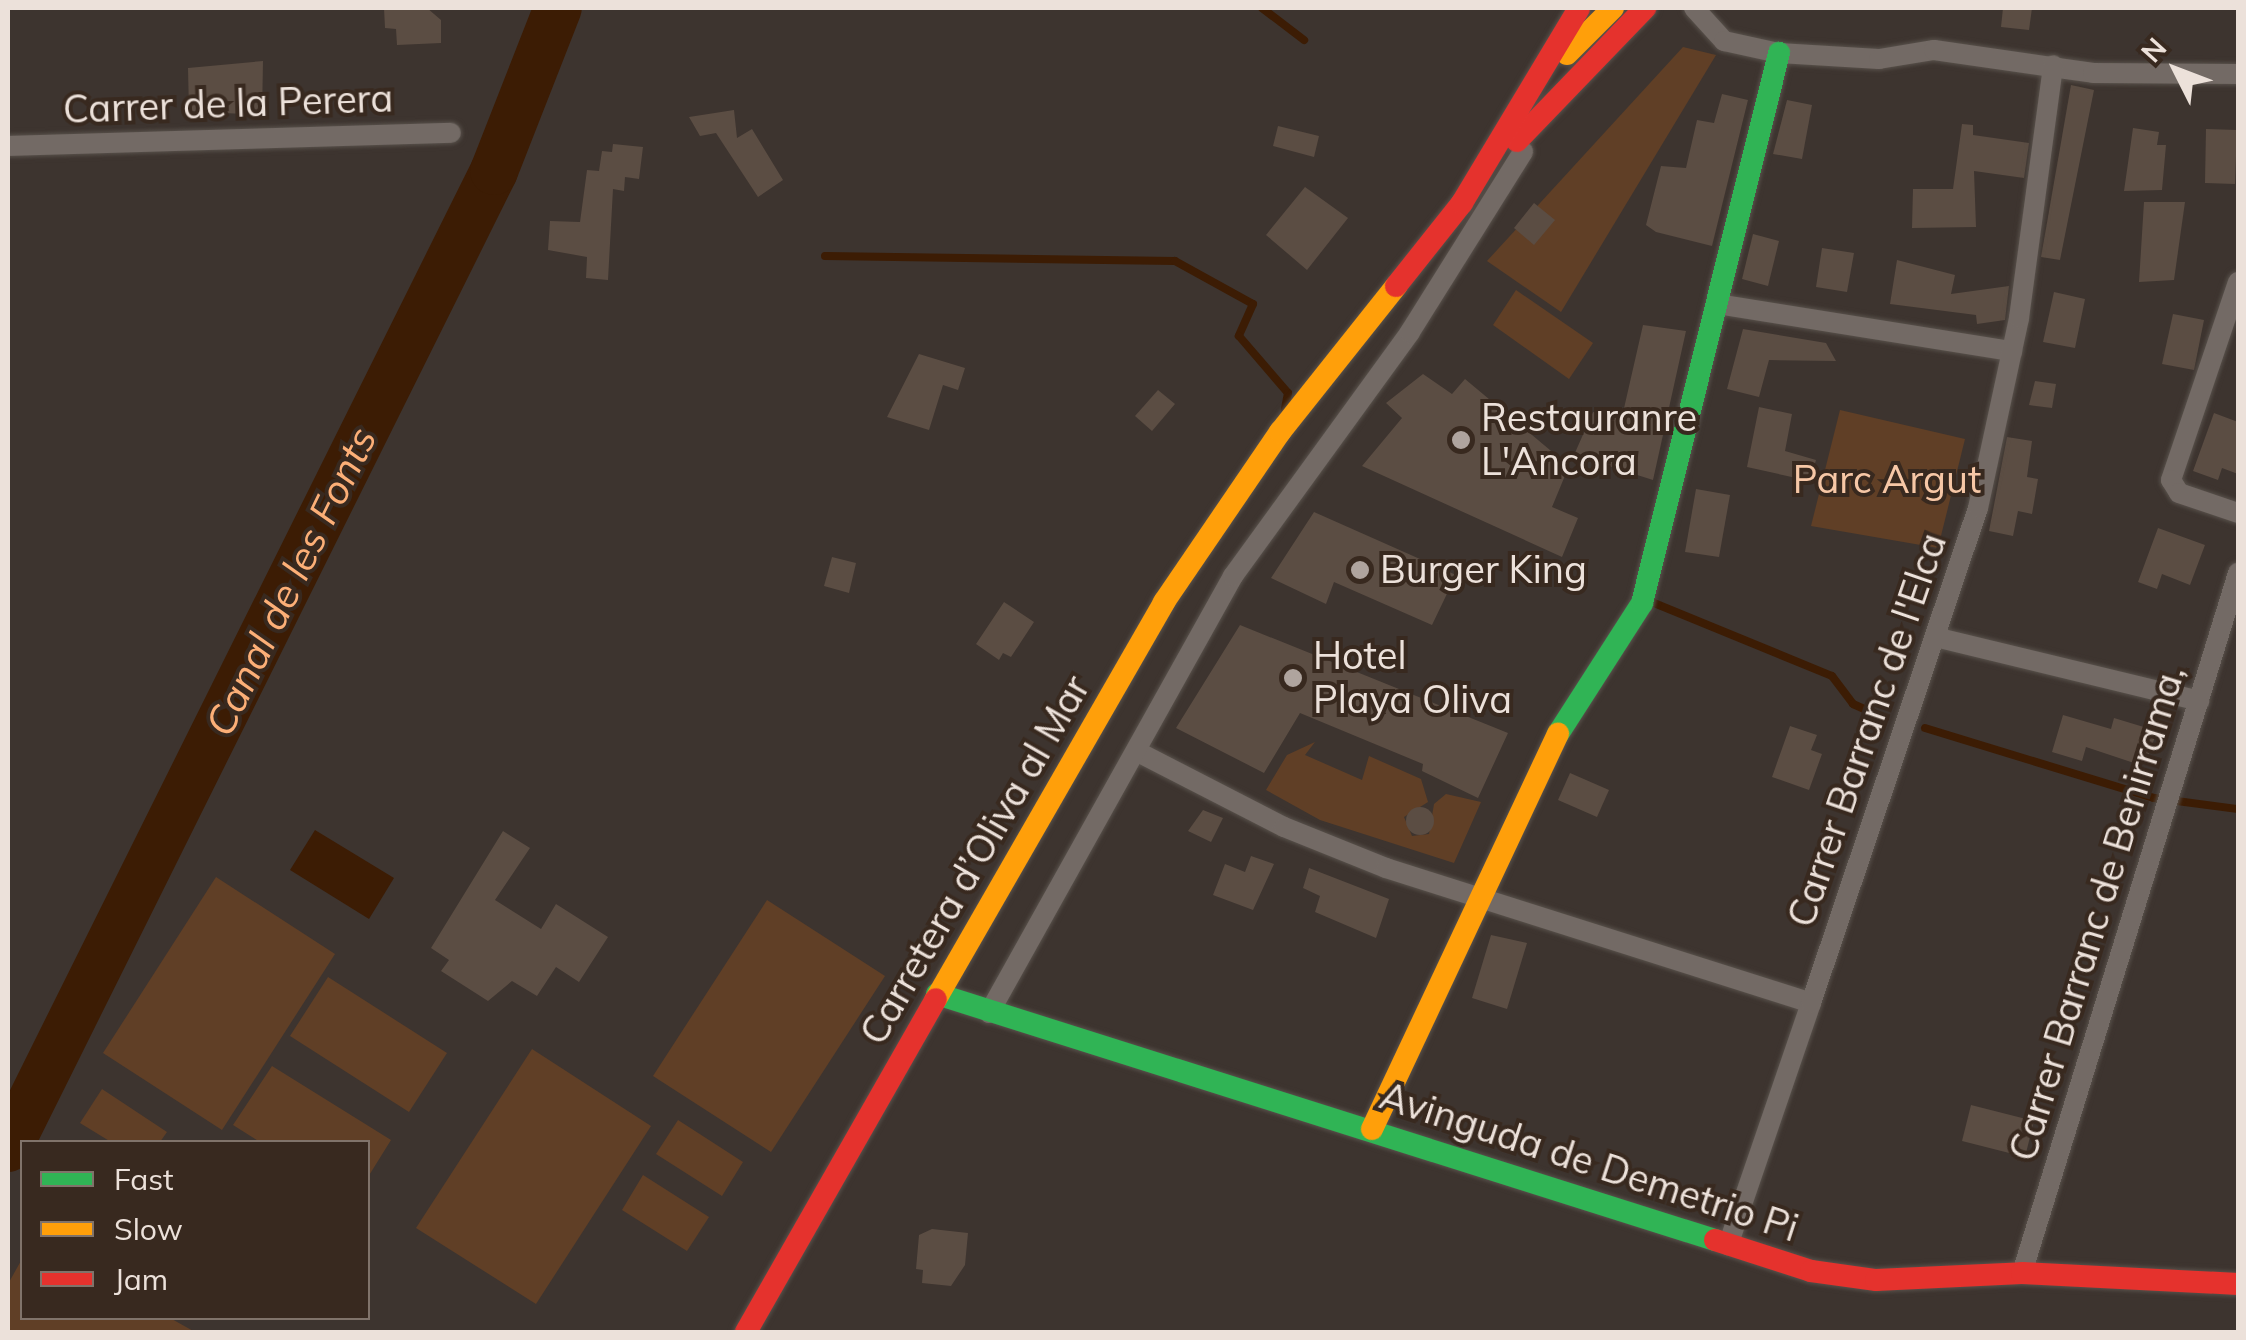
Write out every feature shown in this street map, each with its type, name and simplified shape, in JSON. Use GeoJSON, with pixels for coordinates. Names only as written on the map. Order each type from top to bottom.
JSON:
{"type":"FeatureCollection","features":[{"type":"Feature","properties":{"kind":"street"},"geometry":{"type":"LineString","coordinates":[[1521,105],[1565,8]]}},
{"type":"Feature","properties":{"kind":"street"},"geometry":{"type":"LineString","coordinates":[[1462,203],[1578,8]]}},
{"type":"Feature","properties":{"kind":"street"},"geometry":{"type":"LineString","coordinates":[[1521,105],[1613,8]]}},
{"type":"Feature","properties":{"kind":"street"},"geometry":{"type":"LineString","coordinates":[[1462,203],[1645,8]]}},
{"type":"Feature","properties":{"kind":"street"},"geometry":{"type":"LineString","coordinates":[[1694,8],[1724,41],[1778,53],[1878,58],[1934,50],[2094,73],[2238,74]]}},
{"type":"Feature","properties":{"kind":"street"},"geometry":{"type":"LineString","coordinates":[[1372,1129],[1477,896],[1565,719],[1642,604],[1778,53]]}},
{"type":"Feature","properties":{"kind":"street","name":"Carrer Barranc de l'Elca"},"geometry":{"type":"LineString","coordinates":[[1728,1246],[1978,508],[2012,351],[2052,65]]}},
{"type":"Feature","properties":{"kind":"street","name":"Carrer de la Perera"},"geometry":{"type":"LineString","coordinates":[[8,146],[450,134]]}},
{"type":"Feature","properties":{"kind":"street"},"geometry":{"type":"LineString","coordinates":[[989,1013],[1233,576],[1410,332],[1523,152]]}},
{"type":"Feature","properties":{"kind":"street","name":"Carretera d’Oliva al Mar"},"geometry":{"type":"LineString","coordinates":[[746,1332],[936,994],[1164,602],[1280,432],[1462,203]]}},
{"type":"Feature","properties":{"kind":"street"},"geometry":{"type":"LineString","coordinates":[[2238,282],[2171,480],[2178,494],[2238,513]]}},
{"type":"Feature","properties":{"kind":"street"},"geometry":{"type":"LineString","coordinates":[[1717,304],[2012,351]]}},
{"type":"Feature","properties":{"kind":"street","name":"Carrer Barranc de Benirrama,"},"geometry":{"type":"LineString","coordinates":[[2022,1273],[2238,573]]}},
{"type":"Feature","properties":{"kind":"street"},"geometry":{"type":"LineString","coordinates":[[1935,637],[2198,701]]}},
{"type":"Feature","properties":{"kind":"street"},"geometry":{"type":"LineString","coordinates":[[1136,751],[1284,828],[1477,896],[1811,1004]]}},
{"type":"Feature","properties":{"kind":"street","name":"Avinguda de Demetrio Pi"},"geometry":{"type":"LineString","coordinates":[[936,994],[1372,1129],[1728,1246],[1876,1280],[2022,1273],[2238,1284]]}},
{"type":"Feature","properties":{"kind":"green space"},"geometry":{"type":"Polygon","coordinates":[[[1683,47],[1716,55],[1561,312],[1487,261],[1683,47]]]}},
{"type":"Feature","properties":{"kind":"green space"},"geometry":{"type":"Polygon","coordinates":[[[1516,290],[1593,343],[1569,379],[1493,325],[1516,290]]]}},
{"type":"Feature","properties":{"kind":"green space","name":"Parc Argut"},"geometry":{"type":"Polygon","coordinates":[[[1840,410],[1965,439],[1938,548],[1811,526],[1840,410]]]}},
{"type":"Feature","properties":{"kind":"green space"},"geometry":{"type":"Polygon","coordinates":[[[1315,742],[1305,755],[1362,780],[1369,756],[1421,779],[1428,802],[1404,817],[1412,836],[1429,834],[1434,804],[1446,794],[1481,802],[1454,863],[1320,820],[1266,790],[1287,755],[1315,742]]]}},
{"type":"Feature","properties":{"kind":"green space"},"geometry":{"type":"Polygon","coordinates":[[[216,877],[335,954],[222,1130],[103,1053],[216,877]]]}},
{"type":"Feature","properties":{"kind":"green space"},"geometry":{"type":"Polygon","coordinates":[[[767,900],[885,976],[771,1152],[653,1076],[767,900]]]}},
{"type":"Feature","properties":{"kind":"green space"},"geometry":{"type":"Polygon","coordinates":[[[328,977],[447,1053],[409,1112],[290,1036],[328,977]]]}},
{"type":"Feature","properties":{"kind":"green space"},"geometry":{"type":"Polygon","coordinates":[[[532,1049],[651,1126],[536,1304],[416,1228],[532,1049]]]}},
{"type":"Feature","properties":{"kind":"green space"},"geometry":{"type":"Polygon","coordinates":[[[272,1066],[391,1140],[370,1174],[370,1140],[257,1140],[233,1125],[272,1066]]]}},
{"type":"Feature","properties":{"kind":"green space"},"geometry":{"type":"Polygon","coordinates":[[[102,1089],[167,1132],[161,1140],[108,1140],[80,1123],[102,1089]]]}},
{"type":"Feature","properties":{"kind":"green space"},"geometry":{"type":"Polygon","coordinates":[[[678,1120],[743,1162],[722,1196],[656,1154],[678,1120]]]}},
{"type":"Feature","properties":{"kind":"green space"},"geometry":{"type":"Polygon","coordinates":[[[643,1175],[709,1217],[687,1251],[622,1210],[643,1175]]]}},
{"type":"Feature","properties":{"kind":"green space"},"geometry":{"type":"Polygon","coordinates":[[[20,1263],[20,1320],[174,1320],[195,1332],[8,1332],[8,1284],[20,1263]]]}},
{"type":"Feature","properties":{"kind":"shaded area"},"geometry":{"type":"Polygon","coordinates":[[[315,830],[394,878],[369,919],[290,870],[315,830]]]}},
{"type":"Feature","properties":{"kind":"building"},"geometry":{"type":"Polygon","coordinates":[[[384,8],[427,8],[441,20],[441,43],[397,45],[396,29],[385,28],[384,8]]]}},
{"type":"Feature","properties":{"kind":"building"},"geometry":{"type":"Polygon","coordinates":[[[2003,8],[2032,8],[2029,30],[2001,27],[2003,8]]]}},
{"type":"Feature","properties":{"kind":"building"},"geometry":{"type":"Polygon","coordinates":[[[263,61],[262,115],[189,111],[188,68],[263,61]]]}},
{"type":"Feature","properties":{"kind":"building"},"geometry":{"type":"Polygon","coordinates":[[[2071,85],[2094,90],[2060,260],[2041,257],[2071,85]]]}},
{"type":"Feature","properties":{"kind":"building"},"geometry":{"type":"Polygon","coordinates":[[[1722,94],[1748,100],[1712,246],[1656,232],[1646,225],[1661,166],[1686,168],[1697,120],[1714,123],[1722,94]]]}},
{"type":"Feature","properties":{"kind":"building"},"geometry":{"type":"Polygon","coordinates":[[[1787,100],[1812,105],[1802,159],[1773,154],[1787,100]]]}},
{"type":"Feature","properties":{"kind":"building"},"geometry":{"type":"Polygon","coordinates":[[[734,110],[737,138],[752,129],[783,180],[758,197],[716,133],[700,136],[689,117],[734,110]]]}},
{"type":"Feature","properties":{"kind":"building"},"geometry":{"type":"Polygon","coordinates":[[[1962,124],[1973,125],[1973,135],[2029,143],[2024,178],[1974,171],[1976,227],[1912,228],[1913,189],[1953,189],[1962,124]]]}},
{"type":"Feature","properties":{"kind":"building"},"geometry":{"type":"Polygon","coordinates":[[[1278,126],[1319,136],[1314,157],[1273,146],[1278,126]]]}},
{"type":"Feature","properties":{"kind":"building"},"geometry":{"type":"Polygon","coordinates":[[[2133,128],[2159,132],[2157,145],[2166,145],[2162,190],[2124,191],[2133,128]]]}},
{"type":"Feature","properties":{"kind":"building"},"geometry":{"type":"Polygon","coordinates":[[[2206,129],[2237,130],[2235,184],[2205,183],[2206,129]]]}},
{"type":"Feature","properties":{"kind":"building"},"geometry":{"type":"Polygon","coordinates":[[[613,144],[643,147],[639,179],[625,177],[624,191],[613,189],[608,280],[586,278],[587,257],[548,250],[550,221],[580,222],[587,170],[599,171],[602,151],[612,152],[613,144]]]}},
{"type":"Feature","properties":{"kind":"building"},"geometry":{"type":"Polygon","coordinates":[[[1305,187],[1348,218],[1307,270],[1266,235],[1305,187]]]}},
{"type":"Feature","properties":{"kind":"building"},"geometry":{"type":"Polygon","coordinates":[[[2144,202],[2185,202],[2174,280],[2139,282],[2144,202]]]}},
{"type":"Feature","properties":{"kind":"building"},"geometry":{"type":"Polygon","coordinates":[[[1534,203],[1555,220],[1534,245],[1514,228],[1534,203]]]}},
{"type":"Feature","properties":{"kind":"building"},"geometry":{"type":"Polygon","coordinates":[[[1753,234],[1779,241],[1768,286],[1742,279],[1753,234]]]}},
{"type":"Feature","properties":{"kind":"building"},"geometry":{"type":"Polygon","coordinates":[[[1822,248],[1854,253],[1847,292],[1816,287],[1822,248]]]}},
{"type":"Feature","properties":{"kind":"building"},"geometry":{"type":"Polygon","coordinates":[[[1897,260],[1955,275],[1951,294],[2009,286],[2005,320],[1977,324],[1976,315],[1890,304],[1897,260]]]}},
{"type":"Feature","properties":{"kind":"building"},"geometry":{"type":"Polygon","coordinates":[[[2054,292],[2085,299],[2075,348],[2043,342],[2054,292]]]}},
{"type":"Feature","properties":{"kind":"building"},"geometry":{"type":"Polygon","coordinates":[[[2173,314],[2204,320],[2194,370],[2162,364],[2173,314]]]}},
{"type":"Feature","properties":{"kind":"building"},"geometry":{"type":"Polygon","coordinates":[[[1643,325],[1686,331],[1653,480],[1574,455],[1593,412],[1622,417],[1643,325]]]}},
{"type":"Feature","properties":{"kind":"building"},"geometry":{"type":"Polygon","coordinates":[[[1743,329],[1826,343],[1836,361],[1769,360],[1759,397],[1727,389],[1743,329]]]}},
{"type":"Feature","properties":{"kind":"building"},"geometry":{"type":"Polygon","coordinates":[[[919,354],[965,368],[958,390],[943,385],[929,430],[887,417],[919,354]]]}},
{"type":"Feature","properties":{"kind":"building","name":"Restauranre L'Ancora"},"geometry":{"type":"Polygon","coordinates":[[[1423,374],[1452,394],[1465,379],[1569,466],[1552,507],[1578,518],[1562,557],[1362,466],[1402,418],[1386,403],[1423,374]]]}},
{"type":"Feature","properties":{"kind":"building"},"geometry":{"type":"Polygon","coordinates":[[[2035,381],[2056,384],[2052,408],[2029,405],[2035,381]]]}},
{"type":"Feature","properties":{"kind":"building"},"geometry":{"type":"Polygon","coordinates":[[[1158,390],[1175,404],[1152,431],[1135,416],[1158,390]]]}},
{"type":"Feature","properties":{"kind":"building"},"geometry":{"type":"Polygon","coordinates":[[[1759,407],[1792,414],[1785,451],[1816,460],[1810,481],[1747,467],[1759,407]]]}},
{"type":"Feature","properties":{"kind":"building"},"geometry":{"type":"Polygon","coordinates":[[[2214,413],[2238,422],[2238,474],[2222,468],[2218,480],[2193,471],[2214,413]]]}},
{"type":"Feature","properties":{"kind":"building"},"geometry":{"type":"Polygon","coordinates":[[[2007,437],[2032,441],[2027,477],[2038,479],[2032,514],[2018,511],[2013,536],[1989,531],[2007,437]]]}},
{"type":"Feature","properties":{"kind":"building"},"geometry":{"type":"Polygon","coordinates":[[[1696,489],[1730,495],[1719,557],[1685,552],[1696,489]]]}},
{"type":"Feature","properties":{"kind":"building","name":"Burger King"},"geometry":{"type":"Polygon","coordinates":[[[1314,512],[1456,575],[1432,625],[1334,582],[1326,604],[1271,578],[1314,512]]]}},
{"type":"Feature","properties":{"kind":"building"},"geometry":{"type":"Polygon","coordinates":[[[2158,528],[2205,545],[2190,585],[2162,574],[2157,589],[2138,582],[2158,528]]]}},
{"type":"Feature","properties":{"kind":"building"},"geometry":{"type":"Polygon","coordinates":[[[832,557],[856,563],[849,593],[824,586],[832,557]]]}},
{"type":"Feature","properties":{"kind":"building"},"geometry":{"type":"Polygon","coordinates":[[[1004,602],[1034,622],[1011,657],[1003,653],[999,660],[976,644],[1004,602]]]}},
{"type":"Feature","properties":{"kind":"building","name":"Hotel Playa Oliva"},"geometry":{"type":"Polygon","coordinates":[[[1240,625],[1508,733],[1478,798],[1422,771],[1423,764],[1300,713],[1264,773],[1176,728],[1240,625]]]}},
{"type":"Feature","properties":{"kind":"building"},"geometry":{"type":"Polygon","coordinates":[[[2063,715],[2111,729],[2114,718],[2157,731],[2149,754],[2137,751],[2134,763],[2086,747],[2082,761],[2052,752],[2063,715]]]}},
{"type":"Feature","properties":{"kind":"building"},"geometry":{"type":"Polygon","coordinates":[[[1790,726],[1817,735],[1811,750],[1822,754],[1809,790],[1772,777],[1790,726]]]}},
{"type":"Feature","properties":{"kind":"building"},"geometry":{"type":"Polygon","coordinates":[[[1570,773],[1609,790],[1597,817],[1558,800],[1570,773]]]}},
{"type":"Feature","properties":{"kind":"building"},"geometry":{"type":"Polygon","coordinates":[[[1420,807],[1430,811],[1434,821],[1430,831],[1420,835],[1410,831],[1406,821],[1410,811],[1420,807]]]}},
{"type":"Feature","properties":{"kind":"building"},"geometry":{"type":"Polygon","coordinates":[[[1203,810],[1223,818],[1211,842],[1188,831],[1203,810]]]}},
{"type":"Feature","properties":{"kind":"building"},"geometry":{"type":"Polygon","coordinates":[[[503,831],[530,848],[495,900],[541,929],[556,904],[608,937],[579,982],[556,967],[537,996],[512,981],[488,1001],[441,971],[449,960],[431,948],[503,831]]]}},
{"type":"Feature","properties":{"kind":"building"},"geometry":{"type":"Polygon","coordinates":[[[1251,856],[1274,864],[1253,910],[1213,895],[1225,864],[1245,872],[1251,856]]]}},
{"type":"Feature","properties":{"kind":"building"},"geometry":{"type":"Polygon","coordinates":[[[1309,868],[1389,899],[1376,938],[1315,912],[1320,896],[1303,888],[1309,868]]]}},
{"type":"Feature","properties":{"kind":"building"},"geometry":{"type":"Polygon","coordinates":[[[1491,935],[1527,943],[1507,1009],[1472,998],[1491,935]]]}},
{"type":"Feature","properties":{"kind":"building"},"geometry":{"type":"Polygon","coordinates":[[[1971,1105],[2034,1121],[2025,1157],[1962,1141],[1971,1105]]]}},
{"type":"Feature","properties":{"kind":"building"},"geometry":{"type":"Polygon","coordinates":[[[932,1229],[968,1233],[965,1265],[951,1286],[922,1283],[923,1270],[916,1269],[919,1235],[932,1229]]]}},
{"type":"Feature","properties":{"kind":"waterway","name":"Canal de les Fonts"},"geometry":{"type":"LineString","coordinates":[[8,1148],[494,171],[558,8]]}},
{"type":"Feature","properties":{"kind":"waterway"},"geometry":{"type":"LineString","coordinates":[[1262,8],[1304,40]]}},
{"type":"Feature","properties":{"kind":"waterway"},"geometry":{"type":"LineString","coordinates":[[825,256],[1175,261],[1253,304],[1239,336],[1288,393],[1285,409]]}},
{"type":"Feature","properties":{"kind":"waterway"},"geometry":{"type":"LineString","coordinates":[[1654,603],[1832,676],[1853,704],[1885,718]]}},
{"type":"Feature","properties":{"kind":"waterway"},"geometry":{"type":"LineString","coordinates":[[1925,728],[2154,798],[2238,809]]}},
{"type":"Feature","properties":{"kind":"traffic: fast"},"geometry":{"type":"LineString","coordinates":[[1558,734],[1642,603],[1779,53]]}},
{"type":"Feature","properties":{"kind":"traffic: fast"},"geometry":{"type":"LineString","coordinates":[[937,994],[1715,1240]]}},
{"type":"Feature","properties":{"kind":"traffic: slow"},"geometry":{"type":"LineString","coordinates":[[1567,54],[1613,8]]}},
{"type":"Feature","properties":{"kind":"traffic: slow"},"geometry":{"type":"LineString","coordinates":[[936,999],[1164,602],[1280,432],[1396,286]]}},
{"type":"Feature","properties":{"kind":"traffic: slow"},"geometry":{"type":"LineString","coordinates":[[1372,1129],[1558,734]]}},
{"type":"Feature","properties":{"kind":"traffic: jam"},"geometry":{"type":"LineString","coordinates":[[1396,286],[1462,203],[1579,8]]}},
{"type":"Feature","properties":{"kind":"traffic: jam"},"geometry":{"type":"LineString","coordinates":[[1517,141],[1645,8]]}},
{"type":"Feature","properties":{"kind":"traffic: jam"},"geometry":{"type":"LineString","coordinates":[[746,1332],[936,999]]}},
{"type":"Feature","properties":{"kind":"traffic: jam"},"geometry":{"type":"LineString","coordinates":[[1715,1240],[1811,1271],[1876,1280],[2022,1273],[2238,1284]]}},
{"type":"Feature","properties":{"kind":"place","name":"Restauranre L'Ancora"},"geometry":{"type":"Point","coordinates":[1461,440]}},
{"type":"Feature","properties":{"kind":"place","name":"Burger King"},"geometry":{"type":"Point","coordinates":[1360,570]}},
{"type":"Feature","properties":{"kind":"place","name":"Hotel Playa Oliva"},"geometry":{"type":"Point","coordinates":[1293,678]}}]}
